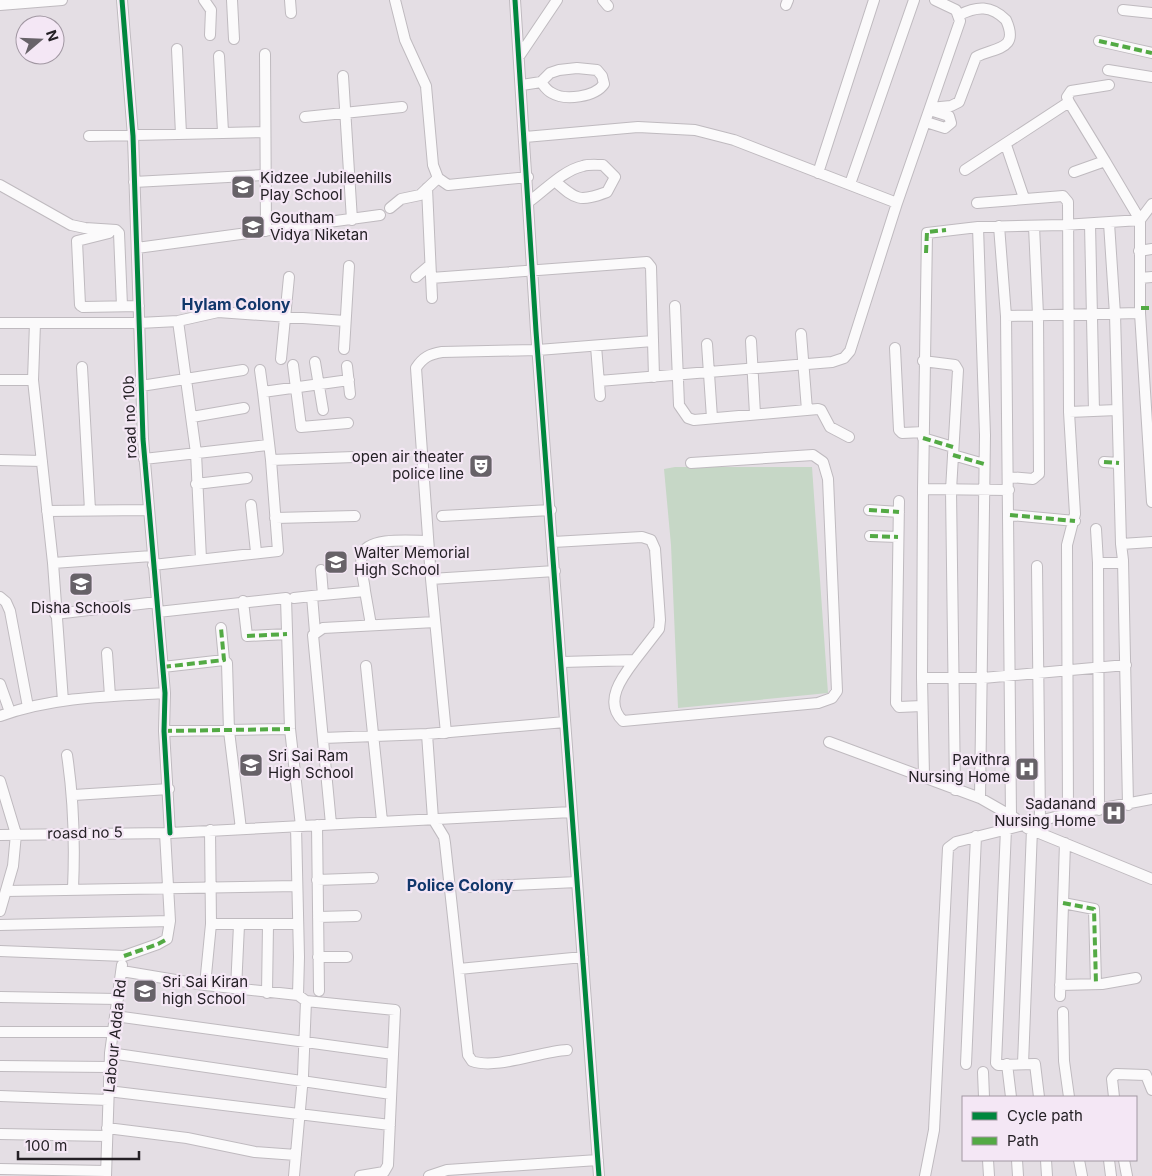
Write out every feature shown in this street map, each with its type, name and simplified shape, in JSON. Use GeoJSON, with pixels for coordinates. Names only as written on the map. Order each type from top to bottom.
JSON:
{"type":"FeatureCollection","features":[{"type":"Feature","properties":{"kind":"street"},"geometry":{"type":"LineString","coordinates":[[0,5],[62,0]]}},
{"type":"Feature","properties":{"kind":"street","name":"road no 10b"},"geometry":{"type":"LineString","coordinates":[[122,0],[133,136],[144,459],[165,693],[164,731],[169,789],[167,833],[170,920]]}},
{"type":"Feature","properties":{"kind":"street"},"geometry":{"type":"LineString","coordinates":[[204,0],[211,10],[210,35]]}},
{"type":"Feature","properties":{"kind":"street"},"geometry":{"type":"LineString","coordinates":[[232,0],[234,39]]}},
{"type":"Feature","properties":{"kind":"street"},"geometry":{"type":"LineString","coordinates":[[290,0],[291,13]]}},
{"type":"Feature","properties":{"kind":"street"},"geometry":{"type":"LineString","coordinates":[[516,0],[538,350],[554,542],[565,722],[600,1176]]}},
{"type":"Feature","properties":{"kind":"street"},"geometry":{"type":"LineString","coordinates":[[520,55],[557,0]]}},
{"type":"Feature","properties":{"kind":"street"},"geometry":{"type":"LineString","coordinates":[[818,173],[874,0]]}},
{"type":"Feature","properties":{"kind":"street"},"geometry":{"type":"LineString","coordinates":[[850,184],[914,0]]}},
{"type":"Feature","properties":{"kind":"street"},"geometry":{"type":"LineString","coordinates":[[599,381],[804,365],[839,361],[844,358],[850,351],[897,202],[959,27],[959,15],[956,10],[934,0]]}},
{"type":"Feature","properties":{"kind":"street"},"geometry":{"type":"LineString","coordinates":[[396,2],[405,40],[426,86],[433,165],[438,178],[448,185],[528,177]]}},
{"type":"Feature","properties":{"kind":"street"},"geometry":{"type":"LineString","coordinates":[[930,109],[951,106],[959,102],[976,57],[1002,49],[1007,44],[1010,36],[1006,20],[991,9],[975,8],[959,15]]}},
{"type":"Feature","properties":{"kind":"street"},"geometry":{"type":"LineString","coordinates":[[1123,10],[1152,13]]}},
{"type":"Feature","properties":{"kind":"street"},"geometry":{"type":"LineString","coordinates":[[1099,40],[1152,52]]}},
{"type":"Feature","properties":{"kind":"street"},"geometry":{"type":"LineString","coordinates":[[177,49],[181,134]]}},
{"type":"Feature","properties":{"kind":"street"},"geometry":{"type":"LineString","coordinates":[[265,54],[264,175],[266,231]]}},
{"type":"Feature","properties":{"kind":"street"},"geometry":{"type":"LineString","coordinates":[[219,56],[223,132]]}},
{"type":"Feature","properties":{"kind":"street"},"geometry":{"type":"LineString","coordinates":[[522,85],[541,82],[554,71],[577,68],[597,70],[602,76],[604,84],[589,94],[563,97],[553,94],[541,82]]}},
{"type":"Feature","properties":{"kind":"street"},"geometry":{"type":"LineString","coordinates":[[1108,70],[1152,77]]}},
{"type":"Feature","properties":{"kind":"street"},"geometry":{"type":"LineString","coordinates":[[343,76],[352,220]]}},
{"type":"Feature","properties":{"kind":"street"},"geometry":{"type":"LineString","coordinates":[[1109,85],[1071,91],[1067,97],[1140,220],[1141,310],[1148,396],[1152,502]]}},
{"type":"Feature","properties":{"kind":"street"},"geometry":{"type":"LineString","coordinates":[[965,170],[1006,145],[1069,102]]}},
{"type":"Feature","properties":{"kind":"street"},"geometry":{"type":"LineString","coordinates":[[305,116],[402,107]]}},
{"type":"Feature","properties":{"kind":"street"},"geometry":{"type":"LineString","coordinates":[[926,122],[945,128],[951,124],[949,116],[930,109]]}},
{"type":"Feature","properties":{"kind":"street"},"geometry":{"type":"LineString","coordinates":[[525,136],[638,127],[695,130],[734,140],[897,202]]}},
{"type":"Feature","properties":{"kind":"street"},"geometry":{"type":"LineString","coordinates":[[89,136],[265,132]]}},
{"type":"Feature","properties":{"kind":"street"},"geometry":{"type":"LineString","coordinates":[[1006,145],[1024,198]]}},
{"type":"Feature","properties":{"kind":"street"},"geometry":{"type":"LineString","coordinates":[[1074,172],[1105,161]]}},
{"type":"Feature","properties":{"kind":"street"},"geometry":{"type":"LineString","coordinates":[[530,201],[571,171],[585,165],[603,165],[615,177],[607,192],[587,198],[573,197],[556,182]]}},
{"type":"Feature","properties":{"kind":"street"},"geometry":{"type":"LineString","coordinates":[[134,182],[264,175]]}},
{"type":"Feature","properties":{"kind":"street"},"geometry":{"type":"LineString","coordinates":[[390,208],[401,199],[420,195],[438,178]]}},
{"type":"Feature","properties":{"kind":"street"},"geometry":{"type":"LineString","coordinates":[[0,185],[75,226],[114,230],[119,233],[122,306]]}},
{"type":"Feature","properties":{"kind":"street"},"geometry":{"type":"LineString","coordinates":[[427,188],[432,298]]}},
{"type":"Feature","properties":{"kind":"street"},"geometry":{"type":"LineString","coordinates":[[977,203],[1024,198],[1066,197],[1069,225],[1070,412],[1075,521],[1067,545],[1068,815]]}},
{"type":"Feature","properties":{"kind":"street"},"geometry":{"type":"LineString","coordinates":[[1140,220],[1152,204]]}},
{"type":"Feature","properties":{"kind":"street"},"geometry":{"type":"LineString","coordinates":[[137,248],[380,215]]}},
{"type":"Feature","properties":{"kind":"street"},"geometry":{"type":"LineString","coordinates":[[924,776],[922,706],[922,489],[927,233],[978,227],[1109,224],[1152,218]]}},
{"type":"Feature","properties":{"kind":"street"},"geometry":{"type":"LineString","coordinates":[[1090,224],[1094,411]]}},
{"type":"Feature","properties":{"kind":"street"},"geometry":{"type":"LineString","coordinates":[[1109,224],[1123,563],[1128,805]]}},
{"type":"Feature","properties":{"kind":"street"},"geometry":{"type":"LineString","coordinates":[[999,226],[1006,316],[1010,490],[1011,816]]}},
{"type":"Feature","properties":{"kind":"street"},"geometry":{"type":"LineString","coordinates":[[1009,477],[1033,479],[1039,474],[1038,316],[1034,226]]}},
{"type":"Feature","properties":{"kind":"street"},"geometry":{"type":"LineString","coordinates":[[978,227],[985,435],[980,798]]}},
{"type":"Feature","properties":{"kind":"street"},"geometry":{"type":"LineString","coordinates":[[114,230],[106,235],[78,241],[79,302],[83,307],[139,306]]}},
{"type":"Feature","properties":{"kind":"street"},"geometry":{"type":"LineString","coordinates":[[1139,251],[1152,249]]}},
{"type":"Feature","properties":{"kind":"street"},"geometry":{"type":"LineString","coordinates":[[430,278],[649,262],[651,267],[654,377]]}},
{"type":"Feature","properties":{"kind":"street"},"geometry":{"type":"LineString","coordinates":[[416,277],[430,265]]}},
{"type":"Feature","properties":{"kind":"street"},"geometry":{"type":"LineString","coordinates":[[344,349],[349,266]]}},
{"type":"Feature","properties":{"kind":"street"},"geometry":{"type":"LineString","coordinates":[[281,359],[289,278]]}},
{"type":"Feature","properties":{"kind":"street"},"geometry":{"type":"LineString","coordinates":[[1140,278],[1152,278]]}},
{"type":"Feature","properties":{"kind":"street"},"geometry":{"type":"LineString","coordinates":[[675,306],[679,405],[685,416],[690,420],[821,410],[830,428],[850,438]]}},
{"type":"Feature","properties":{"kind":"street"},"geometry":{"type":"LineString","coordinates":[[1006,316],[1114,314],[1152,308]]}},
{"type":"Feature","properties":{"kind":"street"},"geometry":{"type":"LineString","coordinates":[[0,322],[139,323],[178,321],[218,312],[345,321]]}},
{"type":"Feature","properties":{"kind":"street"},"geometry":{"type":"LineString","coordinates":[[178,321],[196,453],[201,559]]}},
{"type":"Feature","properties":{"kind":"street"},"geometry":{"type":"LineString","coordinates":[[35,323],[33,380],[53,563],[55,614],[63,701]]}},
{"type":"Feature","properties":{"kind":"street"},"geometry":{"type":"LineString","coordinates":[[801,334],[807,410]]}},
{"type":"Feature","properties":{"kind":"street"},"geometry":{"type":"LineString","coordinates":[[446,732],[431,579],[416,368],[422,359],[431,354],[442,352],[538,350],[653,341]]}},
{"type":"Feature","properties":{"kind":"street"},"geometry":{"type":"LineString","coordinates":[[752,341],[756,414]]}},
{"type":"Feature","properties":{"kind":"street"},"geometry":{"type":"LineString","coordinates":[[707,344],[712,418]]}},
{"type":"Feature","properties":{"kind":"street"},"geometry":{"type":"LineString","coordinates":[[596,346],[600,396]]}},
{"type":"Feature","properties":{"kind":"street"},"geometry":{"type":"LineString","coordinates":[[895,348],[899,430],[902,433],[924,435],[953,451],[984,464]]}},
{"type":"Feature","properties":{"kind":"street"},"geometry":{"type":"LineString","coordinates":[[923,361],[955,365],[958,368],[952,490],[955,790]]}},
{"type":"Feature","properties":{"kind":"street"},"geometry":{"type":"LineString","coordinates":[[315,362],[322,410]]}},
{"type":"Feature","properties":{"kind":"street"},"geometry":{"type":"LineString","coordinates":[[294,365],[301,427],[348,423]]}},
{"type":"Feature","properties":{"kind":"street"},"geometry":{"type":"LineString","coordinates":[[347,366],[350,394]]}},
{"type":"Feature","properties":{"kind":"street"},"geometry":{"type":"LineString","coordinates":[[82,367],[90,510]]}},
{"type":"Feature","properties":{"kind":"street"},"geometry":{"type":"LineString","coordinates":[[141,386],[242,370]]}},
{"type":"Feature","properties":{"kind":"street"},"geometry":{"type":"LineString","coordinates":[[53,563],[201,559],[278,550],[271,460],[260,370]]}},
{"type":"Feature","properties":{"kind":"street"},"geometry":{"type":"LineString","coordinates":[[0,380],[33,380]]}},
{"type":"Feature","properties":{"kind":"street"},"geometry":{"type":"LineString","coordinates":[[263,392],[348,380]]}},
{"type":"Feature","properties":{"kind":"street"},"geometry":{"type":"LineString","coordinates":[[192,417],[244,408]]}},
{"type":"Feature","properties":{"kind":"street"},"geometry":{"type":"LineString","coordinates":[[1070,412],[1117,410]]}},
{"type":"Feature","properties":{"kind":"street"},"geometry":{"type":"LineString","coordinates":[[144,459],[268,444]]}},
{"type":"Feature","properties":{"kind":"street"},"geometry":{"type":"LineString","coordinates":[[554,542],[642,538],[651,540],[655,549],[660,625],[619,680],[616,692],[616,710],[623,721],[818,704],[832,698],[836,692],[828,479],[823,462],[813,455],[691,463]]}},
{"type":"Feature","properties":{"kind":"street"},"geometry":{"type":"LineString","coordinates":[[271,460],[354,457]]}},
{"type":"Feature","properties":{"kind":"street"},"geometry":{"type":"LineString","coordinates":[[0,460],[42,461]]}},
{"type":"Feature","properties":{"kind":"street"},"geometry":{"type":"LineString","coordinates":[[1104,462],[1119,463]]}},
{"type":"Feature","properties":{"kind":"street"},"geometry":{"type":"LineString","coordinates":[[196,484],[247,478]]}},
{"type":"Feature","properties":{"kind":"street"},"geometry":{"type":"LineString","coordinates":[[922,489],[1010,490]]}},
{"type":"Feature","properties":{"kind":"street"},"geometry":{"type":"LineString","coordinates":[[252,505],[256,552]]}},
{"type":"Feature","properties":{"kind":"street"},"geometry":{"type":"LineString","coordinates":[[869,510],[899,507],[896,703],[899,707],[922,706]]}},
{"type":"Feature","properties":{"kind":"street"},"geometry":{"type":"LineString","coordinates":[[47,511],[148,510]]}},
{"type":"Feature","properties":{"kind":"street"},"geometry":{"type":"LineString","coordinates":[[442,516],[551,510]]}},
{"type":"Feature","properties":{"kind":"street"},"geometry":{"type":"LineString","coordinates":[[1010,515],[1075,521]]}},
{"type":"Feature","properties":{"kind":"street"},"geometry":{"type":"LineString","coordinates":[[276,518],[355,516]]}},
{"type":"Feature","properties":{"kind":"street"},"geometry":{"type":"LineString","coordinates":[[1096,529],[1098,563],[1099,810]]}},
{"type":"Feature","properties":{"kind":"street"},"geometry":{"type":"LineString","coordinates":[[870,536],[898,537]]}},
{"type":"Feature","properties":{"kind":"street"},"geometry":{"type":"LineString","coordinates":[[371,625],[365,590],[362,554],[368,547],[382,542],[428,541]]}},
{"type":"Feature","properties":{"kind":"street"},"geometry":{"type":"LineString","coordinates":[[1121,544],[1152,542]]}},
{"type":"Feature","properties":{"kind":"street"},"geometry":{"type":"LineString","coordinates":[[1098,563],[1123,563]]}},
{"type":"Feature","properties":{"kind":"street"},"geometry":{"type":"LineString","coordinates":[[1037,566],[1040,672],[1040,821]]}},
{"type":"Feature","properties":{"kind":"street"},"geometry":{"type":"LineString","coordinates":[[321,570],[323,595]]}},
{"type":"Feature","properties":{"kind":"street"},"geometry":{"type":"LineString","coordinates":[[431,579],[555,571]]}},
{"type":"Feature","properties":{"kind":"street"},"geometry":{"type":"LineString","coordinates":[[294,598],[365,590]]}},
{"type":"Feature","properties":{"kind":"street"},"geometry":{"type":"LineString","coordinates":[[312,596],[316,632],[312,640],[331,824]]}},
{"type":"Feature","properties":{"kind":"street"},"geometry":{"type":"LineString","coordinates":[[55,614],[286,598],[290,729],[298,826],[298,924],[304,1042],[294,1176]]}},
{"type":"Feature","properties":{"kind":"street"},"geometry":{"type":"LineString","coordinates":[[2,601],[10,611],[28,707]]}},
{"type":"Feature","properties":{"kind":"street"},"geometry":{"type":"LineString","coordinates":[[243,602],[247,636],[287,634]]}},
{"type":"Feature","properties":{"kind":"street"},"geometry":{"type":"LineString","coordinates":[[316,632],[323,628],[435,622]]}},
{"type":"Feature","properties":{"kind":"street"},"geometry":{"type":"LineString","coordinates":[[221,628],[224,660],[227,663],[229,731],[241,829]]}},
{"type":"Feature","properties":{"kind":"street"},"geometry":{"type":"LineString","coordinates":[[107,654],[110,696]]}},
{"type":"Feature","properties":{"kind":"street"},"geometry":{"type":"LineString","coordinates":[[162,667],[224,660]]}},
{"type":"Feature","properties":{"kind":"street"},"geometry":{"type":"LineString","coordinates":[[562,662],[635,660]]}},
{"type":"Feature","properties":{"kind":"street"},"geometry":{"type":"LineString","coordinates":[[922,678],[983,678],[1010,674],[1126,665]]}},
{"type":"Feature","properties":{"kind":"street"},"geometry":{"type":"LineString","coordinates":[[366,666],[382,821]]}},
{"type":"Feature","properties":{"kind":"street"},"geometry":{"type":"LineString","coordinates":[[0,684],[10,712]]}},
{"type":"Feature","properties":{"kind":"street"},"geometry":{"type":"LineString","coordinates":[[0,716],[28,707],[63,701],[165,693]]}},
{"type":"Feature","properties":{"kind":"street"},"geometry":{"type":"LineString","coordinates":[[323,738],[426,734],[565,722]]}},
{"type":"Feature","properties":{"kind":"street"},"geometry":{"type":"LineString","coordinates":[[164,731],[290,729]]}},
{"type":"Feature","properties":{"kind":"street"},"geometry":{"type":"LineString","coordinates":[[426,734],[433,819],[444,837],[466,1047],[471,1060],[482,1063],[527,1059],[544,1052],[567,1050]]}},
{"type":"Feature","properties":{"kind":"street"},"geometry":{"type":"LineString","coordinates":[[829,742],[980,798],[1027,826],[1152,879]]}},
{"type":"Feature","properties":{"kind":"street"},"geometry":{"type":"LineString","coordinates":[[67,755],[74,795],[76,833],[73,889]]}},
{"type":"Feature","properties":{"kind":"street"},"geometry":{"type":"LineString","coordinates":[[0,781],[16,834],[13,866],[0,911]]}},
{"type":"Feature","properties":{"kind":"street"},"geometry":{"type":"LineString","coordinates":[[74,795],[169,789]]}},
{"type":"Feature","properties":{"kind":"street"},"geometry":{"type":"LineString","coordinates":[[925,1176],[934,1130],[946,852],[948,848],[956,842],[976,836],[1027,826],[1068,815],[1152,799]]}},
{"type":"Feature","properties":{"kind":"street","name":"roasd no 5"},"geometry":{"type":"LineString","coordinates":[[0,835],[167,833],[572,812]]}},
{"type":"Feature","properties":{"kind":"street"},"geometry":{"type":"LineString","coordinates":[[317,825],[319,991]]}},
{"type":"Feature","properties":{"kind":"street"},"geometry":{"type":"LineString","coordinates":[[1023,1064],[1027,826]]}},
{"type":"Feature","properties":{"kind":"street"},"geometry":{"type":"LineString","coordinates":[[1006,829],[996,1061],[998,1065],[1035,1064],[1039,1096]]}},
{"type":"Feature","properties":{"kind":"street"},"geometry":{"type":"LineString","coordinates":[[205,985],[211,924],[210,830]]}},
{"type":"Feature","properties":{"kind":"street"},"geometry":{"type":"LineString","coordinates":[[966,1064],[976,836]]}},
{"type":"Feature","properties":{"kind":"street"},"geometry":{"type":"LineString","coordinates":[[1060,996],[1064,843]]}},
{"type":"Feature","properties":{"kind":"street"},"geometry":{"type":"LineString","coordinates":[[317,880],[373,878]]}},
{"type":"Feature","properties":{"kind":"street"},"geometry":{"type":"LineString","coordinates":[[469,887],[577,882]]}},
{"type":"Feature","properties":{"kind":"street"},"geometry":{"type":"LineString","coordinates":[[6,891],[168,886],[297,886]]}},
{"type":"Feature","properties":{"kind":"street"},"geometry":{"type":"LineString","coordinates":[[1063,903],[1094,909],[1096,984]]}},
{"type":"Feature","properties":{"kind":"street"},"geometry":{"type":"LineString","coordinates":[[318,917],[356,916]]}},
{"type":"Feature","properties":{"kind":"street"},"geometry":{"type":"LineString","coordinates":[[0,925],[170,920],[166,939],[158,944],[124,956],[0,951]]}},
{"type":"Feature","properties":{"kind":"street"},"geometry":{"type":"LineString","coordinates":[[211,924],[298,924]]}},
{"type":"Feature","properties":{"kind":"street"},"geometry":{"type":"LineString","coordinates":[[267,993],[268,924]]}},
{"type":"Feature","properties":{"kind":"street"},"geometry":{"type":"LineString","coordinates":[[236,989],[239,925]]}},
{"type":"Feature","properties":{"kind":"street","name":"Labour Adda Rd"},"geometry":{"type":"LineString","coordinates":[[106,1174],[110,1053],[124,956]]}},
{"type":"Feature","properties":{"kind":"street"},"geometry":{"type":"LineString","coordinates":[[318,957],[347,957]]}},
{"type":"Feature","properties":{"kind":"street"},"geometry":{"type":"LineString","coordinates":[[459,969],[583,957]]}},
{"type":"Feature","properties":{"kind":"street"},"geometry":{"type":"LineString","coordinates":[[122,971],[205,985],[395,1010],[388,1165],[384,1172],[360,1176]]}},
{"type":"Feature","properties":{"kind":"street"},"geometry":{"type":"LineString","coordinates":[[1060,985],[1096,984],[1136,978]]}},
{"type":"Feature","properties":{"kind":"street"},"geometry":{"type":"LineString","coordinates":[[0,997],[118,999]]}},
{"type":"Feature","properties":{"kind":"street"},"geometry":{"type":"LineString","coordinates":[[1063,1012],[1064,1061],[1069,1096]]}},
{"type":"Feature","properties":{"kind":"street"},"geometry":{"type":"LineString","coordinates":[[115,1016],[393,1054]]}},
{"type":"Feature","properties":{"kind":"street"},"geometry":{"type":"LineString","coordinates":[[0,1032],[113,1032]]}},
{"type":"Feature","properties":{"kind":"street"},"geometry":{"type":"LineString","coordinates":[[110,1053],[391,1094]]}},
{"type":"Feature","properties":{"kind":"street"},"geometry":{"type":"LineString","coordinates":[[1007,1064],[1010,1096]]}},
{"type":"Feature","properties":{"kind":"street"},"geometry":{"type":"LineString","coordinates":[[0,1066],[109,1067]]}},
{"type":"Feature","properties":{"kind":"street"},"geometry":{"type":"LineString","coordinates":[[983,1072],[984,1096]]}},
{"type":"Feature","properties":{"kind":"street"},"geometry":{"type":"LineString","coordinates":[[1114,1096],[1112,1079],[1116,1074],[1146,1075],[1152,1090]]}},
{"type":"Feature","properties":{"kind":"street"},"geometry":{"type":"LineString","coordinates":[[0,1096],[108,1096],[298,1114],[390,1125]]}},
{"type":"Feature","properties":{"kind":"street"},"geometry":{"type":"LineString","coordinates":[[0,1134],[107,1132],[187,1138],[255,1152],[296,1155]]}},
{"type":"Feature","properties":{"kind":"street"},"geometry":{"type":"LineString","coordinates":[[429,1176],[447,1170],[598,1160]]}},
{"type":"Feature","properties":{"kind":"street"},"geometry":{"type":"LineString","coordinates":[[988,1161],[990,1176]]}},
{"type":"Feature","properties":{"kind":"street"},"geometry":{"type":"LineString","coordinates":[[1017,1161],[1018,1176]]}},
{"type":"Feature","properties":{"kind":"street"},"geometry":{"type":"LineString","coordinates":[[1046,1161],[1048,1176]]}},
{"type":"Feature","properties":{"kind":"street"},"geometry":{"type":"LineString","coordinates":[[1079,1161],[1082,1176]]}},
{"type":"Feature","properties":{"kind":"street"},"geometry":{"type":"LineString","coordinates":[[1109,1161],[1111,1176]]}},
{"type":"Feature","properties":{"kind":"street"},"geometry":{"type":"LineString","coordinates":[[1124,1161],[1127,1176]]}},
{"type":"Feature","properties":{"kind":"street"},"geometry":{"type":"LineString","coordinates":[[0,1168],[106,1174]]}},
{"type":"Feature","properties":{"kind":"green space"},"geometry":{"type":"Polygon","coordinates":[[[675,467],[812,467],[828,693],[678,708],[671,545],[664,469],[675,467]]]}},
{"type":"Feature","properties":{"kind":"marked path"},"geometry":{"type":"LineString","coordinates":[[1099,41],[1152,53]]}},
{"type":"Feature","properties":{"kind":"marked path"},"geometry":{"type":"LineString","coordinates":[[926,253],[927,232],[946,230]]}},
{"type":"Feature","properties":{"kind":"marked path"},"geometry":{"type":"LineString","coordinates":[[1141,308],[1152,308]]}},
{"type":"Feature","properties":{"kind":"marked path"},"geometry":{"type":"LineString","coordinates":[[923,438],[953,447]]}},
{"type":"Feature","properties":{"kind":"marked path"},"geometry":{"type":"LineString","coordinates":[[953,455],[984,464]]}},
{"type":"Feature","properties":{"kind":"marked path"},"geometry":{"type":"LineString","coordinates":[[1104,462],[1119,463]]}},
{"type":"Feature","properties":{"kind":"marked path"},"geometry":{"type":"LineString","coordinates":[[869,510],[899,512]]}},
{"type":"Feature","properties":{"kind":"marked path"},"geometry":{"type":"LineString","coordinates":[[1010,515],[1075,521]]}},
{"type":"Feature","properties":{"kind":"marked path"},"geometry":{"type":"LineString","coordinates":[[870,536],[898,537]]}},
{"type":"Feature","properties":{"kind":"marked path"},"geometry":{"type":"LineString","coordinates":[[163,667],[224,660],[221,628]]}},
{"type":"Feature","properties":{"kind":"marked path"},"geometry":{"type":"LineString","coordinates":[[247,636],[287,634]]}},
{"type":"Feature","properties":{"kind":"marked path"},"geometry":{"type":"LineString","coordinates":[[164,731],[290,729]]}},
{"type":"Feature","properties":{"kind":"marked path"},"geometry":{"type":"LineString","coordinates":[[1063,903],[1094,909],[1096,984]]}},
{"type":"Feature","properties":{"kind":"marked path"},"geometry":{"type":"LineString","coordinates":[[124,956],[167,939]]}},
{"type":"Feature","properties":{"kind":"cycle path"},"geometry":{"type":"LineString","coordinates":[[122,0],[133,136],[143,439],[165,693],[164,731],[170,833]]}},
{"type":"Feature","properties":{"kind":"cycle path"},"geometry":{"type":"LineString","coordinates":[[515,0],[536,331],[599,1176]]}},
{"type":"Feature","properties":{"kind":"place","name":"Kidzee Jubileehills Play School"},"geometry":{"type":"Point","coordinates":[243,187]}},
{"type":"Feature","properties":{"kind":"place","name":"Goutham Vidya Niketan"},"geometry":{"type":"Point","coordinates":[253,227]}},
{"type":"Feature","properties":{"kind":"place","name":"open air theater police line"},"geometry":{"type":"Point","coordinates":[481,466]}},
{"type":"Feature","properties":{"kind":"place","name":"Walter Memorial High School"},"geometry":{"type":"Point","coordinates":[336,562]}},
{"type":"Feature","properties":{"kind":"place","name":"Disha Schools"},"geometry":{"type":"Point","coordinates":[81,584]}},
{"type":"Feature","properties":{"kind":"place","name":"Sri Sai Ram High School"},"geometry":{"type":"Point","coordinates":[251,765]}},
{"type":"Feature","properties":{"kind":"place","name":"Pavithra Nursing Home"},"geometry":{"type":"Point","coordinates":[1027,769]}},
{"type":"Feature","properties":{"kind":"place","name":"Sadanand Nursing Home"},"geometry":{"type":"Point","coordinates":[1114,813]}},
{"type":"Feature","properties":{"kind":"place","name":"Sri Sai Kiran high School"},"geometry":{"type":"Point","coordinates":[145,991]}},
{"type":"Feature","properties":{"kind":"district","name":"Hylam Colony"},"geometry":{"type":"Point","coordinates":[236,304]}},
{"type":"Feature","properties":{"kind":"district","name":"Police Colony"},"geometry":{"type":"Point","coordinates":[460,885]}}]}
